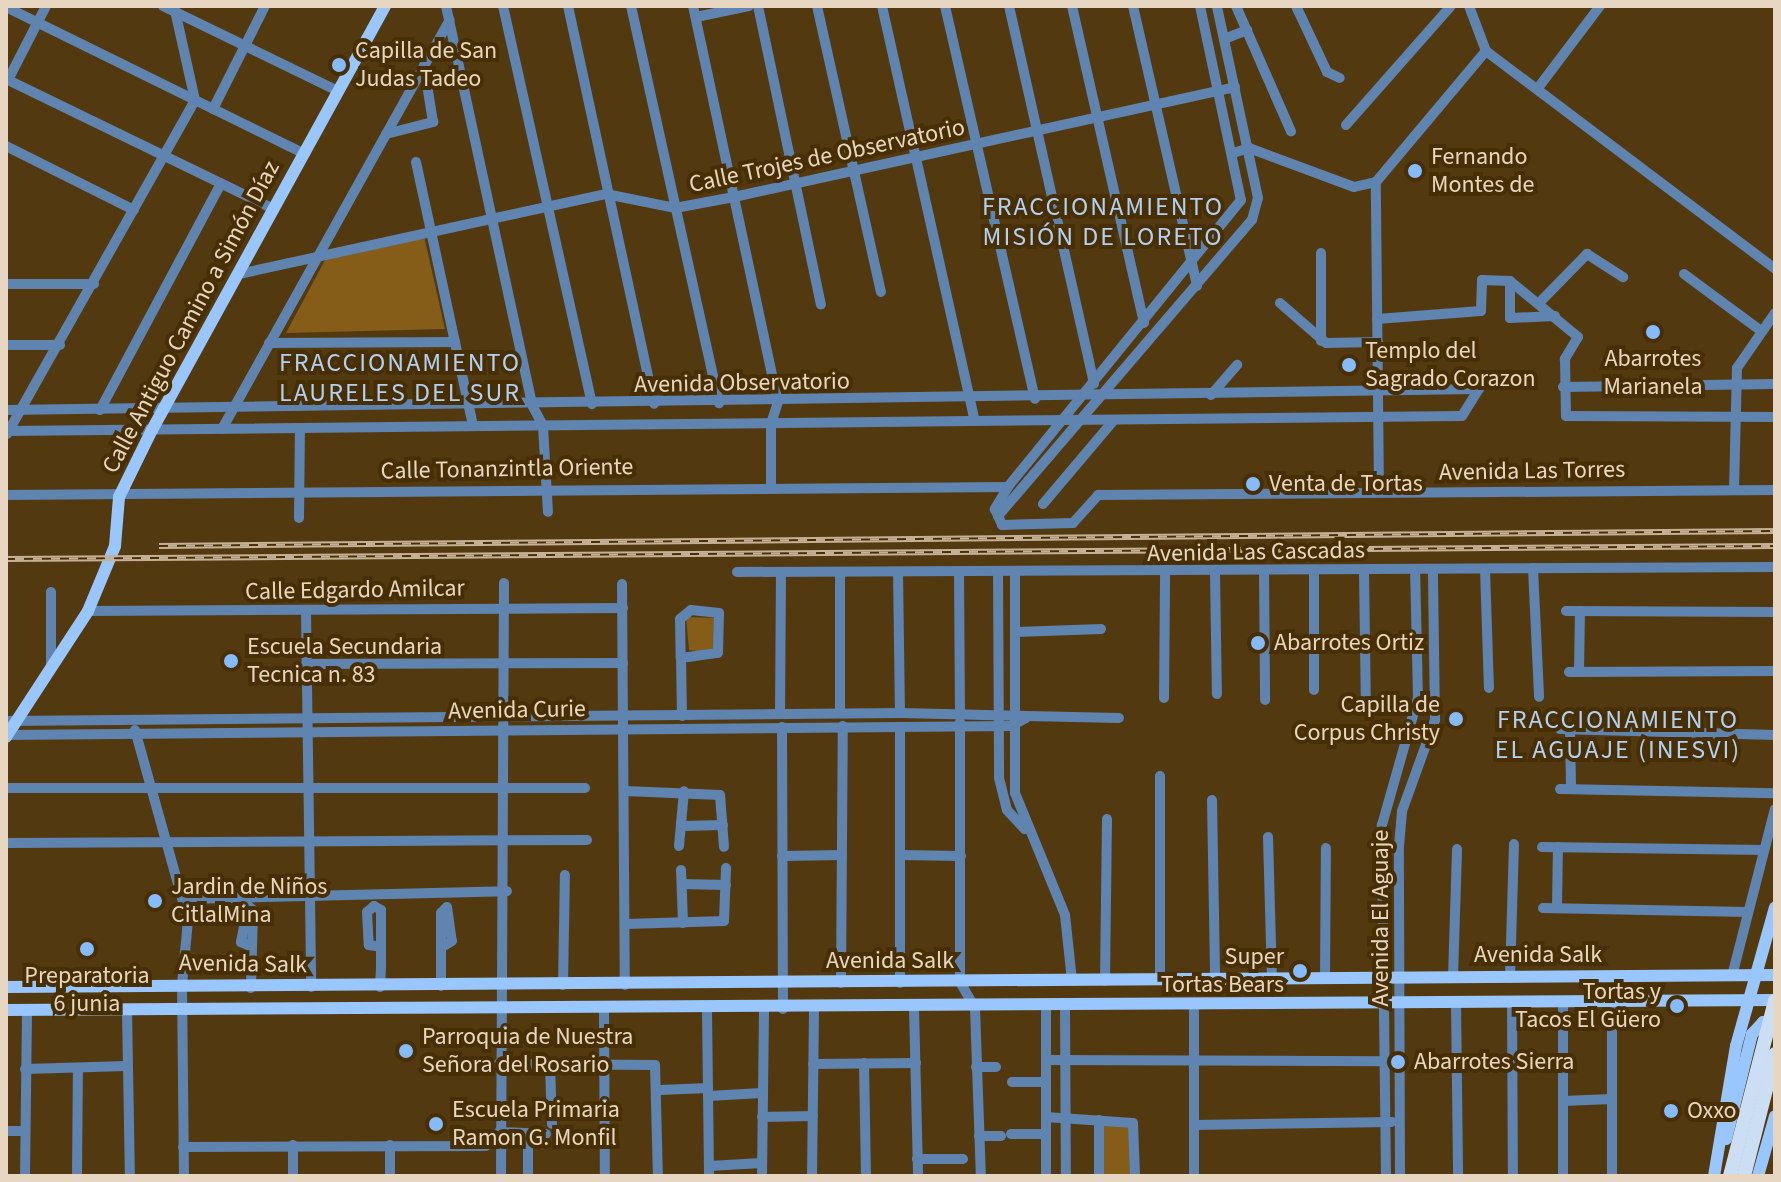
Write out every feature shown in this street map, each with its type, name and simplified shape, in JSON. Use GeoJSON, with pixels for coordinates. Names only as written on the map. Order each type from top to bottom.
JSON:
{"type":"FeatureCollection","features":[{"type":"Feature","properties":{"kind":"highway"},"geometry":{"type":"LineString","coordinates":[[1730,1176],[1775,1000]]}},
{"type":"Feature","properties":{"kind":"highway"},"geometry":{"type":"LineString","coordinates":[[1744,1176],[1775,1054]]}},
{"type":"Feature","properties":{"kind":"main road","name":"Calle Antiguo Camino a Simón Díaz"},"geometry":{"type":"LineString","coordinates":[[6,735],[12,721],[51,671],[88,611],[115,546],[119,497],[152,430],[385,6]]}},
{"type":"Feature","properties":{"kind":"main road"},"geometry":{"type":"LineString","coordinates":[[1714,1175],[1749,1001],[1775,907]]}},
{"type":"Feature","properties":{"kind":"main road","name":"Avenida Salk"},"geometry":{"type":"LineString","coordinates":[[6,987],[182,985],[251,988],[1775,975]]}},
{"type":"Feature","properties":{"kind":"main road"},"geometry":{"type":"LineString","coordinates":[[1629,977],[1630,1003]]}},
{"type":"Feature","properties":{"kind":"main road","name":"Avenida Salk"},"geometry":{"type":"LineString","coordinates":[[6,1010],[604,1011],[1775,1000]]}},
{"type":"Feature","properties":{"kind":"main road"},"geometry":{"type":"LineString","coordinates":[[1714,1175],[1752,1034],[1763,1022],[1775,1021]]}},
{"type":"Feature","properties":{"kind":"main road"},"geometry":{"type":"LineString","coordinates":[[1758,1176],[1775,1116]]}},
{"type":"Feature","properties":{"kind":"street"},"geometry":{"type":"LineString","coordinates":[[46,6],[7,80],[274,209]]}},
{"type":"Feature","properties":{"kind":"street"},"geometry":{"type":"LineString","coordinates":[[163,6],[338,91]]}},
{"type":"Feature","properties":{"kind":"street"},"geometry":{"type":"LineString","coordinates":[[213,109],[265,6]]}},
{"type":"Feature","properties":{"kind":"street"},"geometry":{"type":"LineString","coordinates":[[446,6],[532,405],[543,426],[548,512]]}},
{"type":"Feature","properties":{"kind":"street"},"geometry":{"type":"LineString","coordinates":[[503,6],[592,404]]}},
{"type":"Feature","properties":{"kind":"street"},"geometry":{"type":"LineString","coordinates":[[568,6],[606,194],[654,404]]}},
{"type":"Feature","properties":{"kind":"street"},"geometry":{"type":"LineString","coordinates":[[631,6],[719,403]]}},
{"type":"Feature","properties":{"kind":"street"},"geometry":{"type":"LineString","coordinates":[[749,6],[694,12],[778,402],[771,423],[771,486]]}},
{"type":"Feature","properties":{"kind":"street"},"geometry":{"type":"LineString","coordinates":[[758,6],[821,304]]}},
{"type":"Feature","properties":{"kind":"street"},"geometry":{"type":"LineString","coordinates":[[817,6],[881,292]]}},
{"type":"Feature","properties":{"kind":"street"},"geometry":{"type":"LineString","coordinates":[[882,6],[975,421]]}},
{"type":"Feature","properties":{"kind":"street"},"geometry":{"type":"LineString","coordinates":[[945,6],[1035,399]]}},
{"type":"Feature","properties":{"kind":"street"},"geometry":{"type":"LineString","coordinates":[[1009,6],[1094,384]]}},
{"type":"Feature","properties":{"kind":"street"},"geometry":{"type":"LineString","coordinates":[[1072,6],[1144,323]]}},
{"type":"Feature","properties":{"kind":"street"},"geometry":{"type":"LineString","coordinates":[[1133,6],[1153,106],[1197,286]]}},
{"type":"Feature","properties":{"kind":"street"},"geometry":{"type":"LineString","coordinates":[[1200,6],[1241,200],[1193,265],[1008,487],[995,509],[998,516],[1104,398],[1252,220],[1258,198],[1217,6]]}},
{"type":"Feature","properties":{"kind":"street"},"geometry":{"type":"LineString","coordinates":[[1236,6],[1291,131]]}},
{"type":"Feature","properties":{"kind":"street"},"geometry":{"type":"LineString","coordinates":[[1296,6],[1327,72],[1340,78]]}},
{"type":"Feature","properties":{"kind":"street"},"geometry":{"type":"LineString","coordinates":[[1346,125],[1451,6]]}},
{"type":"Feature","properties":{"kind":"street"},"geometry":{"type":"LineString","coordinates":[[1469,6],[1486,51],[1775,269]]}},
{"type":"Feature","properties":{"kind":"street"},"geometry":{"type":"LineString","coordinates":[[1538,88],[1600,6]]}},
{"type":"Feature","properties":{"kind":"street"},"geometry":{"type":"LineString","coordinates":[[6,7],[305,154]]}},
{"type":"Feature","properties":{"kind":"street"},"geometry":{"type":"LineString","coordinates":[[7,433],[24,410],[195,100],[174,9]]}},
{"type":"Feature","properties":{"kind":"street"},"geometry":{"type":"LineString","coordinates":[[222,429],[450,20]]}},
{"type":"Feature","properties":{"kind":"street"},"geometry":{"type":"LineString","coordinates":[[1224,39],[1247,30]]}},
{"type":"Feature","properties":{"kind":"street"},"geometry":{"type":"LineString","coordinates":[[1233,153],[1249,148],[1354,187],[1376,182],[1486,51]]}},
{"type":"Feature","properties":{"kind":"street"},"geometry":{"type":"LineString","coordinates":[[386,134],[433,122],[424,66]]}},
{"type":"Feature","properties":{"kind":"street","name":"Calle Trojes de Observatorio"},"geometry":{"type":"LineString","coordinates":[[239,274],[606,194],[675,208],[734,197],[1097,120],[1235,87]]}},
{"type":"Feature","properties":{"kind":"street"},"geometry":{"type":"LineString","coordinates":[[6,146],[134,210]]}},
{"type":"Feature","properties":{"kind":"street"},"geometry":{"type":"LineString","coordinates":[[416,162],[473,426]]}},
{"type":"Feature","properties":{"kind":"street"},"geometry":{"type":"LineString","coordinates":[[1376,182],[1379,492]]}},
{"type":"Feature","properties":{"kind":"street"},"geometry":{"type":"LineString","coordinates":[[100,410],[221,183]]}},
{"type":"Feature","properties":{"kind":"street"},"geometry":{"type":"LineString","coordinates":[[1321,253],[1321,341]]}},
{"type":"Feature","properties":{"kind":"street"},"geometry":{"type":"LineString","coordinates":[[1541,301],[1587,254],[1623,277]]}},
{"type":"Feature","properties":{"kind":"street"},"geometry":{"type":"LineString","coordinates":[[1684,274],[1761,331]]}},
{"type":"Feature","properties":{"kind":"street"},"geometry":{"type":"LineString","coordinates":[[1377,319],[1481,311],[1482,280],[1510,281],[1541,301],[1578,337],[1565,359],[1563,387],[1566,416],[1775,417]]}},
{"type":"Feature","properties":{"kind":"street"},"geometry":{"type":"LineString","coordinates":[[1510,281],[1510,318],[1555,316]]}},
{"type":"Feature","properties":{"kind":"street"},"geometry":{"type":"LineString","coordinates":[[6,284],[94,284]]}},
{"type":"Feature","properties":{"kind":"street"},"geometry":{"type":"LineString","coordinates":[[1280,303],[1321,341],[1378,342]]}},
{"type":"Feature","properties":{"kind":"street"},"geometry":{"type":"LineString","coordinates":[[1734,490],[1733,383],[1761,331],[1775,313]]}},
{"type":"Feature","properties":{"kind":"street"},"geometry":{"type":"LineString","coordinates":[[269,343],[455,342]]}},
{"type":"Feature","properties":{"kind":"street"},"geometry":{"type":"LineString","coordinates":[[6,345],[60,345]]}},
{"type":"Feature","properties":{"kind":"street"},"geometry":{"type":"LineString","coordinates":[[1211,395],[1237,365]]}},
{"type":"Feature","properties":{"kind":"street"},"geometry":{"type":"LineString","coordinates":[[1563,387],[1775,384]]}},
{"type":"Feature","properties":{"kind":"street","name":"Avenida Observatorio"},"geometry":{"type":"LineString","coordinates":[[6,410],[971,400],[1479,389],[1462,416],[7,433]]}},
{"type":"Feature","properties":{"kind":"street"},"geometry":{"type":"LineString","coordinates":[[1043,504],[1114,420]]}},
{"type":"Feature","properties":{"kind":"street"},"geometry":{"type":"LineString","coordinates":[[299,518],[300,428]]}},
{"type":"Feature","properties":{"kind":"street","name":"Calle Tonanzintla Oriente"},"geometry":{"type":"LineString","coordinates":[[6,495],[119,497],[545,488],[1008,487]]}},
{"type":"Feature","properties":{"kind":"street","name":"Avenida Las Torres"},"geometry":{"type":"LineString","coordinates":[[998,516],[1002,525],[1018,528],[1073,523],[1098,495],[1775,490]]}},
{"type":"Feature","properties":{"kind":"street","name":"Avenida Las Cascadas"},"geometry":{"type":"LineString","coordinates":[[737,572],[1165,574],[1775,567]]}},
{"type":"Feature","properties":{"kind":"street"},"geometry":{"type":"LineString","coordinates":[[1533,568],[1539,697]]}},
{"type":"Feature","properties":{"kind":"street"},"geometry":{"type":"LineString","coordinates":[[1485,569],[1489,688]]}},
{"type":"Feature","properties":{"kind":"street","name":"Avenida El Aguaje"},"geometry":{"type":"LineString","coordinates":[[1386,1176],[1382,825],[1418,698],[1415,570]]}},
{"type":"Feature","properties":{"kind":"street","name":"Avenida El Aguaje"},"geometry":{"type":"LineString","coordinates":[[1400,1176],[1402,811],[1435,720],[1433,570]]}},
{"type":"Feature","properties":{"kind":"street"},"geometry":{"type":"LineString","coordinates":[[998,571],[997,720],[1007,810],[1030,833]]}},
{"type":"Feature","properties":{"kind":"street"},"geometry":{"type":"LineString","coordinates":[[1015,571],[1015,793],[1065,915],[1072,981]]}},
{"type":"Feature","properties":{"kind":"street"},"geometry":{"type":"LineString","coordinates":[[1364,571],[1366,706]]}},
{"type":"Feature","properties":{"kind":"street"},"geometry":{"type":"LineString","coordinates":[[780,714],[781,572]]}},
{"type":"Feature","properties":{"kind":"street"},"geometry":{"type":"LineString","coordinates":[[840,572],[840,713]]}},
{"type":"Feature","properties":{"kind":"street"},"geometry":{"type":"LineString","coordinates":[[898,572],[900,713]]}},
{"type":"Feature","properties":{"kind":"street"},"geometry":{"type":"LineString","coordinates":[[959,572],[960,982],[975,1008],[981,1176]]}},
{"type":"Feature","properties":{"kind":"street"},"geometry":{"type":"LineString","coordinates":[[1314,572],[1314,690]]}},
{"type":"Feature","properties":{"kind":"street"},"geometry":{"type":"LineString","coordinates":[[1215,573],[1217,694]]}},
{"type":"Feature","properties":{"kind":"street"},"geometry":{"type":"LineString","coordinates":[[1264,573],[1265,700]]}},
{"type":"Feature","properties":{"kind":"street"},"geometry":{"type":"LineString","coordinates":[[1164,698],[1165,574]]}},
{"type":"Feature","properties":{"kind":"street"},"geometry":{"type":"LineString","coordinates":[[501,1176],[499,1011],[505,984],[507,891],[504,583]]}},
{"type":"Feature","properties":{"kind":"street"},"geometry":{"type":"LineString","coordinates":[[622,584],[626,722],[625,985]]}},
{"type":"Feature","properties":{"kind":"street"},"geometry":{"type":"LineString","coordinates":[[51,592],[51,671]]}},
{"type":"Feature","properties":{"kind":"street","name":"Calle Edgardo Amilcar"},"geometry":{"type":"LineString","coordinates":[[88,611],[623,608]]}},
{"type":"Feature","properties":{"kind":"street"},"geometry":{"type":"LineString","coordinates":[[1566,611],[1775,612]]}},
{"type":"Feature","properties":{"kind":"street"},"geometry":{"type":"LineString","coordinates":[[1580,611],[1574,672],[1775,671]]}},
{"type":"Feature","properties":{"kind":"street"},"geometry":{"type":"LineString","coordinates":[[306,612],[311,732],[308,788],[311,987]]}},
{"type":"Feature","properties":{"kind":"street"},"geometry":{"type":"LineString","coordinates":[[681,658],[718,653],[719,613],[683,612],[681,658],[682,716]]}},
{"type":"Feature","properties":{"kind":"street"},"geometry":{"type":"LineString","coordinates":[[1015,632],[1101,629]]}},
{"type":"Feature","properties":{"kind":"street"},"geometry":{"type":"LineString","coordinates":[[306,664],[623,663]]}},
{"type":"Feature","properties":{"kind":"street","name":"Avenida Curie"},"geometry":{"type":"LineString","coordinates":[[6,735],[504,731],[682,716],[840,713],[900,713],[997,720],[1119,718]]}},
{"type":"Feature","properties":{"kind":"street"},"geometry":{"type":"LineString","coordinates":[[816,726],[818,714]]}},
{"type":"Feature","properties":{"kind":"street"},"geometry":{"type":"LineString","coordinates":[[738,715],[738,727]]}},
{"type":"Feature","properties":{"kind":"street","name":"Avenida Curie"},"geometry":{"type":"LineString","coordinates":[[12,721],[504,716],[738,727],[900,727],[960,718]]}},
{"type":"Feature","properties":{"kind":"street"},"geometry":{"type":"LineString","coordinates":[[134,719],[135,733],[185,899],[182,985],[184,1176]]}},
{"type":"Feature","properties":{"kind":"street"},"geometry":{"type":"LineString","coordinates":[[841,983],[843,726]]}},
{"type":"Feature","properties":{"kind":"street"},"geometry":{"type":"LineString","coordinates":[[782,727],[783,1009]]}},
{"type":"Feature","properties":{"kind":"street"},"geometry":{"type":"LineString","coordinates":[[900,727],[900,983]]}},
{"type":"Feature","properties":{"kind":"street"},"geometry":{"type":"LineString","coordinates":[[1775,735],[1565,729],[1566,789],[1775,793]]}},
{"type":"Feature","properties":{"kind":"street"},"geometry":{"type":"LineString","coordinates":[[1160,776],[1160,980]]}},
{"type":"Feature","properties":{"kind":"street"},"geometry":{"type":"LineString","coordinates":[[6,788],[585,788]]}},
{"type":"Feature","properties":{"kind":"street"},"geometry":{"type":"LineString","coordinates":[[625,791],[684,791],[720,795],[724,847]]}},
{"type":"Feature","properties":{"kind":"street"},"geometry":{"type":"LineString","coordinates":[[679,846],[684,791]]}},
{"type":"Feature","properties":{"kind":"street"},"geometry":{"type":"LineString","coordinates":[[1212,800],[1215,980]]}},
{"type":"Feature","properties":{"kind":"street"},"geometry":{"type":"LineString","coordinates":[[1732,976],[1775,809]]}},
{"type":"Feature","properties":{"kind":"street"},"geometry":{"type":"LineString","coordinates":[[1105,981],[1107,819]]}},
{"type":"Feature","properties":{"kind":"street"},"geometry":{"type":"LineString","coordinates":[[682,826],[723,825]]}},
{"type":"Feature","properties":{"kind":"street"},"geometry":{"type":"LineString","coordinates":[[1268,837],[1272,980]]}},
{"type":"Feature","properties":{"kind":"street"},"geometry":{"type":"LineString","coordinates":[[6,843],[587,840]]}},
{"type":"Feature","properties":{"kind":"street"},"geometry":{"type":"LineString","coordinates":[[1510,978],[1514,844]]}},
{"type":"Feature","properties":{"kind":"street"},"geometry":{"type":"LineString","coordinates":[[1542,847],[1764,850]]}},
{"type":"Feature","properties":{"kind":"street"},"geometry":{"type":"LineString","coordinates":[[1557,908],[1558,847]]}},
{"type":"Feature","properties":{"kind":"street"},"geometry":{"type":"LineString","coordinates":[[1325,979],[1326,848]]}},
{"type":"Feature","properties":{"kind":"street"},"geometry":{"type":"LineString","coordinates":[[1453,978],[1457,849]]}},
{"type":"Feature","properties":{"kind":"street"},"geometry":{"type":"LineString","coordinates":[[782,856],[842,855]]}},
{"type":"Feature","properties":{"kind":"street"},"geometry":{"type":"LineString","coordinates":[[900,855],[961,856]]}},
{"type":"Feature","properties":{"kind":"street"},"geometry":{"type":"LineString","coordinates":[[626,924],[724,921],[726,868]]}},
{"type":"Feature","properties":{"kind":"street"},"geometry":{"type":"LineString","coordinates":[[681,870],[683,923]]}},
{"type":"Feature","properties":{"kind":"street"},"geometry":{"type":"LineString","coordinates":[[563,985],[565,875]]}},
{"type":"Feature","properties":{"kind":"street"},"geometry":{"type":"LineString","coordinates":[[682,884],[726,885]]}},
{"type":"Feature","properties":{"kind":"street"},"geometry":{"type":"LineString","coordinates":[[185,899],[507,891]]}},
{"type":"Feature","properties":{"kind":"street"},"geometry":{"type":"LineString","coordinates":[[1543,908],[1748,912]]}},
{"type":"Feature","properties":{"kind":"street"},"geometry":{"type":"LineString","coordinates":[[251,988],[252,947]]}},
{"type":"Feature","properties":{"kind":"street"},"geometry":{"type":"LineString","coordinates":[[380,987],[381,947]]}},
{"type":"Feature","properties":{"kind":"street"},"geometry":{"type":"LineString","coordinates":[[441,986],[442,947]]}},
{"type":"Feature","properties":{"kind":"street"},"geometry":{"type":"LineString","coordinates":[[1563,1003],[1563,1176]]}},
{"type":"Feature","properties":{"kind":"street"},"geometry":{"type":"LineString","coordinates":[[1612,1003],[1612,1176]]}},
{"type":"Feature","properties":{"kind":"street"},"geometry":{"type":"LineString","coordinates":[[1456,1004],[1458,1176]]}},
{"type":"Feature","properties":{"kind":"street"},"geometry":{"type":"LineString","coordinates":[[1512,1004],[1513,1176]]}},
{"type":"Feature","properties":{"kind":"street"},"geometry":{"type":"LineString","coordinates":[[1194,1006],[1194,1176]]}},
{"type":"Feature","properties":{"kind":"street"},"geometry":{"type":"LineString","coordinates":[[1046,1007],[1046,1176]]}},
{"type":"Feature","properties":{"kind":"street"},"geometry":{"type":"LineString","coordinates":[[1065,1007],[1066,1176]]}},
{"type":"Feature","properties":{"kind":"street"},"geometry":{"type":"LineString","coordinates":[[914,1008],[918,1176]]}},
{"type":"Feature","properties":{"kind":"street"},"geometry":{"type":"LineString","coordinates":[[762,1176],[764,1009]]}},
{"type":"Feature","properties":{"kind":"street"},"geometry":{"type":"LineString","coordinates":[[812,1176],[814,1009]]}},
{"type":"Feature","properties":{"kind":"street"},"geometry":{"type":"LineString","coordinates":[[25,1176],[27,1010]]}},
{"type":"Feature","properties":{"kind":"street"},"geometry":{"type":"LineString","coordinates":[[127,1010],[130,1176]]}},
{"type":"Feature","properties":{"kind":"street"},"geometry":{"type":"LineString","coordinates":[[707,1010],[709,1171],[762,1163]]}},
{"type":"Feature","properties":{"kind":"street"},"geometry":{"type":"LineString","coordinates":[[604,1011],[605,1176]]}},
{"type":"Feature","properties":{"kind":"street"},"geometry":{"type":"LineString","coordinates":[[1046,1060],[1384,1061]]}},
{"type":"Feature","properties":{"kind":"street"},"geometry":{"type":"LineString","coordinates":[[864,1063],[866,1176]]}},
{"type":"Feature","properties":{"kind":"street"},"geometry":{"type":"LineString","coordinates":[[813,1064],[916,1063]]}},
{"type":"Feature","properties":{"kind":"street"},"geometry":{"type":"LineString","coordinates":[[498,1064],[655,1065],[660,1090],[658,1176]]}},
{"type":"Feature","properties":{"kind":"street"},"geometry":{"type":"LineString","coordinates":[[499,1132],[528,1134],[549,1129],[550,1065]]}},
{"type":"Feature","properties":{"kind":"street"},"geometry":{"type":"LineString","coordinates":[[25,1069],[127,1066]]}},
{"type":"Feature","properties":{"kind":"street"},"geometry":{"type":"LineString","coordinates":[[976,1067],[996,1067]]}},
{"type":"Feature","properties":{"kind":"street"},"geometry":{"type":"LineString","coordinates":[[77,1176],[78,1068]]}},
{"type":"Feature","properties":{"kind":"street"},"geometry":{"type":"LineString","coordinates":[[1012,1082],[1046,1082]]}},
{"type":"Feature","properties":{"kind":"street"},"geometry":{"type":"LineString","coordinates":[[660,1090],[762,1093]]}},
{"type":"Feature","properties":{"kind":"street"},"geometry":{"type":"LineString","coordinates":[[1563,1101],[1612,1099]]}},
{"type":"Feature","properties":{"kind":"street"},"geometry":{"type":"LineString","coordinates":[[762,1117],[813,1116]]}},
{"type":"Feature","properties":{"kind":"street"},"geometry":{"type":"LineString","coordinates":[[1046,1117],[1133,1123],[1135,1176]]}},
{"type":"Feature","properties":{"kind":"street"},"geometry":{"type":"LineString","coordinates":[[1099,1120],[1099,1176]]}},
{"type":"Feature","properties":{"kind":"street"},"geometry":{"type":"LineString","coordinates":[[1194,1125],[1400,1122]]}},
{"type":"Feature","properties":{"kind":"street"},"geometry":{"type":"LineString","coordinates":[[6,1131],[25,1131]]}},
{"type":"Feature","properties":{"kind":"street"},"geometry":{"type":"LineString","coordinates":[[528,1134],[528,1176]]}},
{"type":"Feature","properties":{"kind":"street"},"geometry":{"type":"LineString","coordinates":[[979,1136],[1046,1134]]}},
{"type":"Feature","properties":{"kind":"street"},"geometry":{"type":"LineString","coordinates":[[293,1145],[293,1176]]}},
{"type":"Feature","properties":{"kind":"street"},"geometry":{"type":"LineString","coordinates":[[390,1145],[390,1176]]}},
{"type":"Feature","properties":{"kind":"street"},"geometry":{"type":"LineString","coordinates":[[183,1147],[486,1146]]}},
{"type":"Feature","properties":{"kind":"street"},"geometry":{"type":"LineString","coordinates":[[917,1159],[963,1159]]}},
{"type":"Feature","properties":{"kind":"shaded area"},"geometry":{"type":"Polygon","coordinates":[[[424,236],[445,329],[286,333],[325,260],[424,236]]]}},
{"type":"Feature","properties":{"kind":"shaded area"},"geometry":{"type":"Polygon","coordinates":[[[686,617],[717,618],[714,653],[689,650],[686,617]]]}},
{"type":"Feature","properties":{"kind":"shaded area"},"geometry":{"type":"Polygon","coordinates":[[[1130,1124],[1130,1176],[1102,1176],[1101,1126],[1130,1124]]]}},
{"type":"Feature","properties":{"kind":"railway"},"geometry":{"type":"LineString","coordinates":[[159,546],[1775,531]]}},
{"type":"Feature","properties":{"kind":"railway"},"geometry":{"type":"LineString","coordinates":[[6,559],[1775,546]]}},
{"type":"Feature","properties":{"kind":"place","name":"Capilla de San Judas Tadeo"},"geometry":{"type":"Point","coordinates":[339,65]}},
{"type":"Feature","properties":{"kind":"place","name":"Fernando Montes de"},"geometry":{"type":"Point","coordinates":[1415,171]}},
{"type":"Feature","properties":{"kind":"place","name":"Abarrotes Marianela"},"geometry":{"type":"Point","coordinates":[1653,332]}},
{"type":"Feature","properties":{"kind":"place","name":"Templo del Sagrado Corazon"},"geometry":{"type":"Point","coordinates":[1349,365]}},
{"type":"Feature","properties":{"kind":"place","name":"Venta de Tortas"},"geometry":{"type":"Point","coordinates":[1253,484]}},
{"type":"Feature","properties":{"kind":"place","name":"Abarrotes Ortiz"},"geometry":{"type":"Point","coordinates":[1258,643]}},
{"type":"Feature","properties":{"kind":"place","name":"Escuela Secundaria Tecnica n. 83"},"geometry":{"type":"Point","coordinates":[231,661]}},
{"type":"Feature","properties":{"kind":"place","name":"Capilla de Corpus Christy"},"geometry":{"type":"Point","coordinates":[1456,719]}},
{"type":"Feature","properties":{"kind":"place","name":"Jardin de Niños CitlalMina"},"geometry":{"type":"Point","coordinates":[155,901]}},
{"type":"Feature","properties":{"kind":"place","name":"Preparatoria 6 junia"},"geometry":{"type":"Point","coordinates":[87,949]}},
{"type":"Feature","properties":{"kind":"place","name":"Super Tortas Bears"},"geometry":{"type":"Point","coordinates":[1300,971]}},
{"type":"Feature","properties":{"kind":"place","name":"Tortas y Tacos El Güero"},"geometry":{"type":"Point","coordinates":[1677,1006]}},
{"type":"Feature","properties":{"kind":"place","name":"Parroquia de Nuestra Señora del Rosario"},"geometry":{"type":"Point","coordinates":[406,1051]}},
{"type":"Feature","properties":{"kind":"place","name":"Abarrotes Sierra"},"geometry":{"type":"Point","coordinates":[1398,1062]}},
{"type":"Feature","properties":{"kind":"place","name":"Oxxo"},"geometry":{"type":"Point","coordinates":[1671,1111]}},
{"type":"Feature","properties":{"kind":"place","name":"Escuela Primaria Ramon G. Monfil"},"geometry":{"type":"Point","coordinates":[436,1124]}},
{"type":"Feature","properties":{"kind":"district","name":"FRACCIONAMIENTO MISIÓN DE LORETO"},"geometry":{"type":"Point","coordinates":[1103,222]}},
{"type":"Feature","properties":{"kind":"district","name":"FRACCIONAMIENTO LAURELES DEL SUR"},"geometry":{"type":"Point","coordinates":[400,378]}},
{"type":"Feature","properties":{"kind":"district","name":"FRACCIONAMIENTO EL AGUAJE (INESVI)"},"geometry":{"type":"Point","coordinates":[1618,735]}}]}
